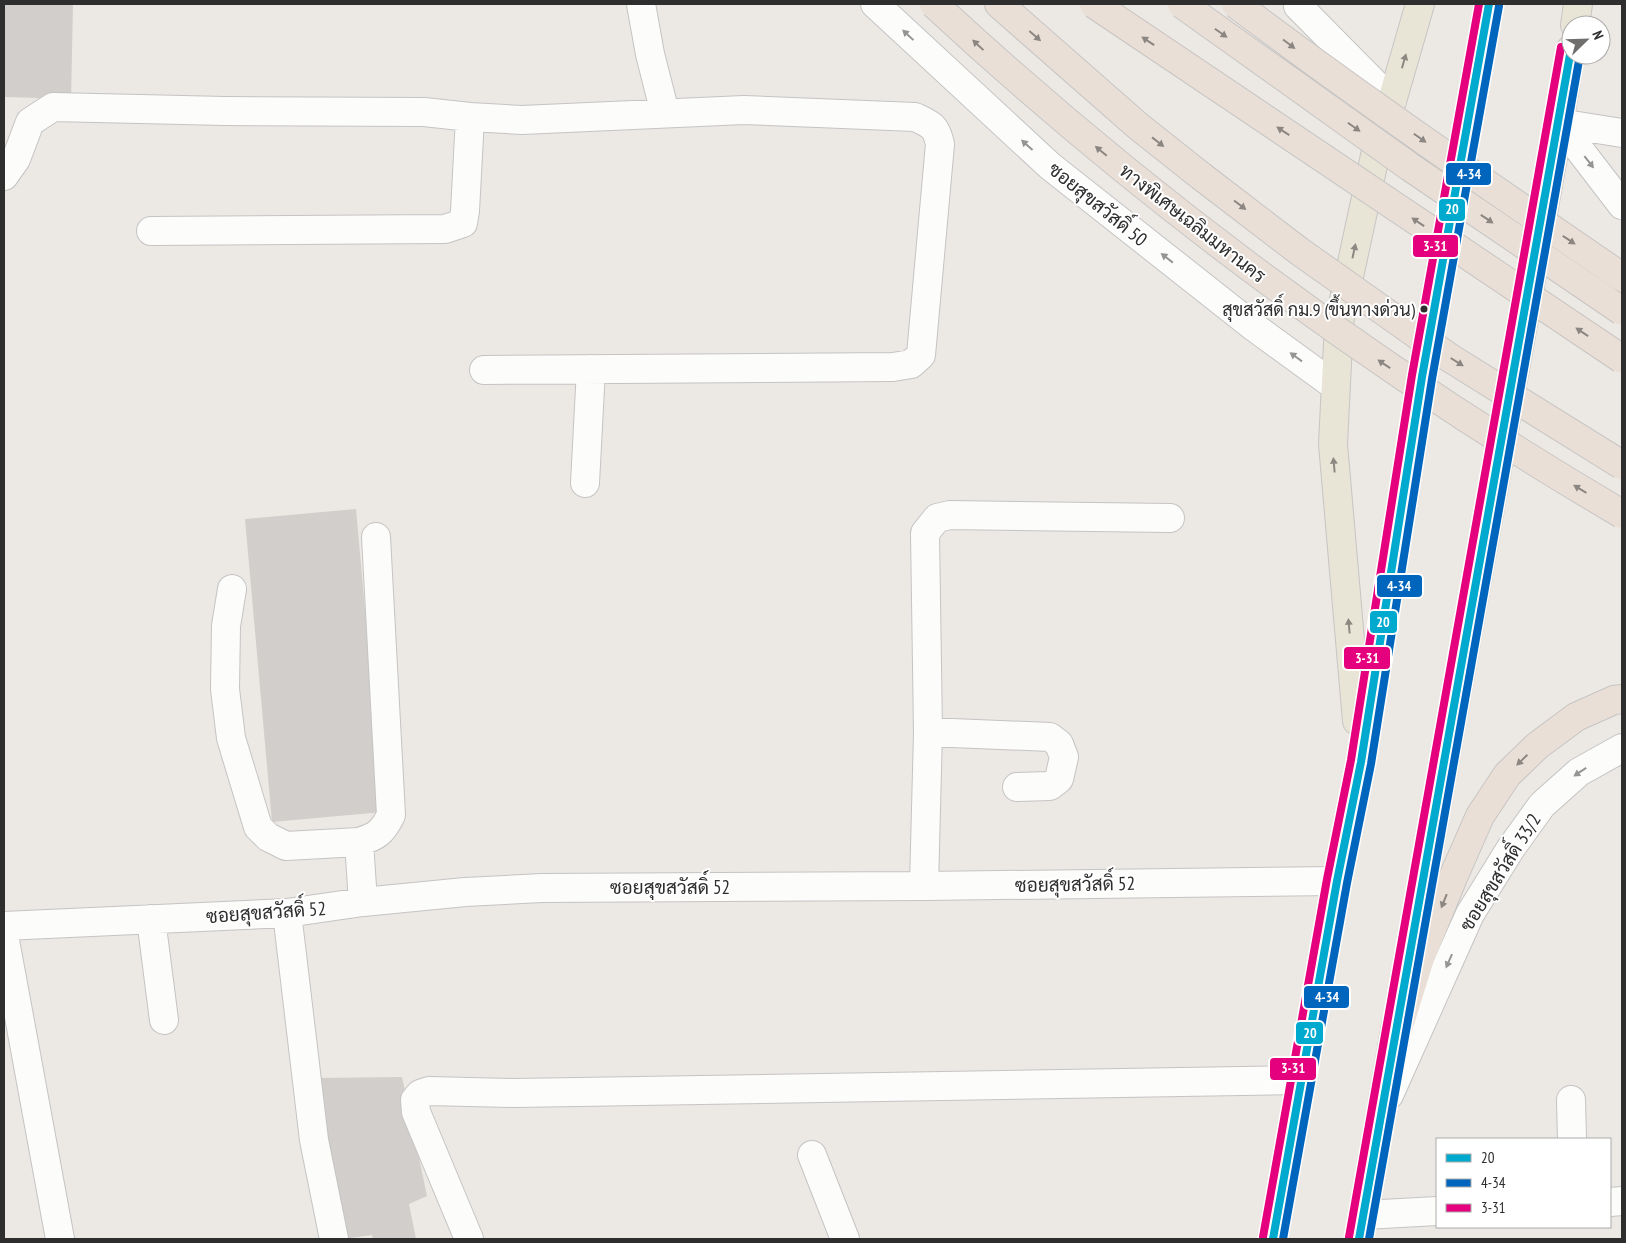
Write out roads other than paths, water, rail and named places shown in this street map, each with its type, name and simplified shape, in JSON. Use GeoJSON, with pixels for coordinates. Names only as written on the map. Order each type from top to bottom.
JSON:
{"type":"FeatureCollection","features":[{"type":"Feature","properties":{"kind":"highway","name":"ทางพิเศษเฉลิมมหานคร"},"geometry":{"type":"LineString","coordinates":[[934,4],[993,59],[1132,177],[1283,293],[1348,340],[1437,400],[1622,514]]}},
{"type":"Feature","properties":{"kind":"highway"},"geometry":{"type":"LineString","coordinates":[[999,4],[1138,126],[1299,251],[1450,358],[1622,465]]}},
{"type":"Feature","properties":{"kind":"highway"},"geometry":{"type":"LineString","coordinates":[[1094,4],[1622,359]]}},
{"type":"Feature","properties":{"kind":"highway"},"geometry":{"type":"LineString","coordinates":[[1182,4],[1410,167],[1622,311]]}},
{"type":"Feature","properties":{"kind":"highway"},"geometry":{"type":"LineString","coordinates":[[1236,4],[1373,105],[1622,277]]}},
{"type":"Feature","properties":{"kind":"highway"},"geometry":{"type":"LineString","coordinates":[[1392,1048],[1420,958],[1454,875],[1480,816],[1507,775],[1537,746],[1576,717],[1614,700],[1622,699]]}},
{"type":"Feature","properties":{"kind":"main road"},"geometry":{"type":"LineString","coordinates":[[1361,762],[1332,444],[1339,323],[1376,151],[1420,4]]}},
{"type":"Feature","properties":{"kind":"main road"},"geometry":{"type":"LineString","coordinates":[[1273,1239],[1337,882],[1361,762],[1422,376],[1489,4]]}},
{"type":"Feature","properties":{"kind":"main road"},"geometry":{"type":"LineString","coordinates":[[1361,1227],[1568,65]]}},
{"type":"Feature","properties":{"kind":"street"},"geometry":{"type":"LineString","coordinates":[[641,4],[650,54],[665,114]]}},
{"type":"Feature","properties":{"kind":"street","name":"ซอยสุขสวัสดิ์ 50"},"geometry":{"type":"LineString","coordinates":[[875,4],[1050,166],[1254,327],[1335,386]]}},
{"type":"Feature","properties":{"kind":"street"},"geometry":{"type":"LineString","coordinates":[[1296,4],[1392,101]]}},
{"type":"Feature","properties":{"kind":"street"},"geometry":{"type":"LineString","coordinates":[[4,176],[16,159],[30,122],[53,107],[225,111],[424,112],[522,120],[763,110],[915,117],[929,124],[937,131],[940,144],[921,355],[911,364],[893,367],[484,370]]}},
{"type":"Feature","properties":{"kind":"street"},"geometry":{"type":"LineString","coordinates":[[151,231],[445,229],[463,224],[470,117]]}},
{"type":"Feature","properties":{"kind":"street"},"geometry":{"type":"LineString","coordinates":[[1559,123],[1622,133]]}},
{"type":"Feature","properties":{"kind":"street"},"geometry":{"type":"LineString","coordinates":[[1559,123],[1622,205]]}},
{"type":"Feature","properties":{"kind":"street"},"geometry":{"type":"LineString","coordinates":[[585,483],[591,369]]}},
{"type":"Feature","properties":{"kind":"street"},"geometry":{"type":"LineString","coordinates":[[924,886],[928,732],[925,533],[937,518],[950,515],[1170,518]]}},
{"type":"Feature","properties":{"kind":"street"},"geometry":{"type":"LineString","coordinates":[[232,589],[226,626],[226,689],[230,738],[258,827],[268,837],[286,846],[358,842],[375,836],[384,829],[391,815],[376,537]]}},
{"type":"Feature","properties":{"kind":"street"},"geometry":{"type":"LineString","coordinates":[[928,732],[1050,737],[1059,744],[1064,758],[1059,779],[1050,786],[1017,788]]}},
{"type":"Feature","properties":{"kind":"street","name":"ซอยสุขสวัสดิ์ 33/2"},"geometry":{"type":"LineString","coordinates":[[1381,1112],[1470,914],[1511,848],[1542,805],[1579,772],[1622,748]]}},
{"type":"Feature","properties":{"kind":"street"},"geometry":{"type":"LineString","coordinates":[[358,842],[363,902]]}},
{"type":"Feature","properties":{"kind":"street","name":"ซอยสุขสวัสดิ์ 52"},"geometry":{"type":"LineString","coordinates":[[4,926],[286,913],[363,902],[464,892],[542,888],[1337,882]]}},
{"type":"Feature","properties":{"kind":"street"},"geometry":{"type":"LineString","coordinates":[[286,913],[314,1140],[334,1239]]}},
{"type":"Feature","properties":{"kind":"street"},"geometry":{"type":"LineString","coordinates":[[151,919],[164,1020]]}},
{"type":"Feature","properties":{"kind":"street"},"geometry":{"type":"LineString","coordinates":[[4,935],[60,1239]]}},
{"type":"Feature","properties":{"kind":"street"},"geometry":{"type":"LineString","coordinates":[[469,1239],[416,1112],[415,1100],[420,1094],[429,1091],[515,1093],[1302,1080]]}},
{"type":"Feature","properties":{"kind":"street"},"geometry":{"type":"LineString","coordinates":[[1571,1100],[1572,1138]]}},
{"type":"Feature","properties":{"kind":"street"},"geometry":{"type":"LineString","coordinates":[[812,1155],[845,1239]]}},
{"type":"Feature","properties":{"kind":"street"},"geometry":{"type":"LineString","coordinates":[[1361,1227],[1436,1210]]}},
{"type":"Feature","properties":{"kind":"place","name":"สุขสวัสดิ์ กม.9 (ขึ้นทางด่วน)"},"geometry":{"type":"Point","coordinates":[1424,309]}}]}
